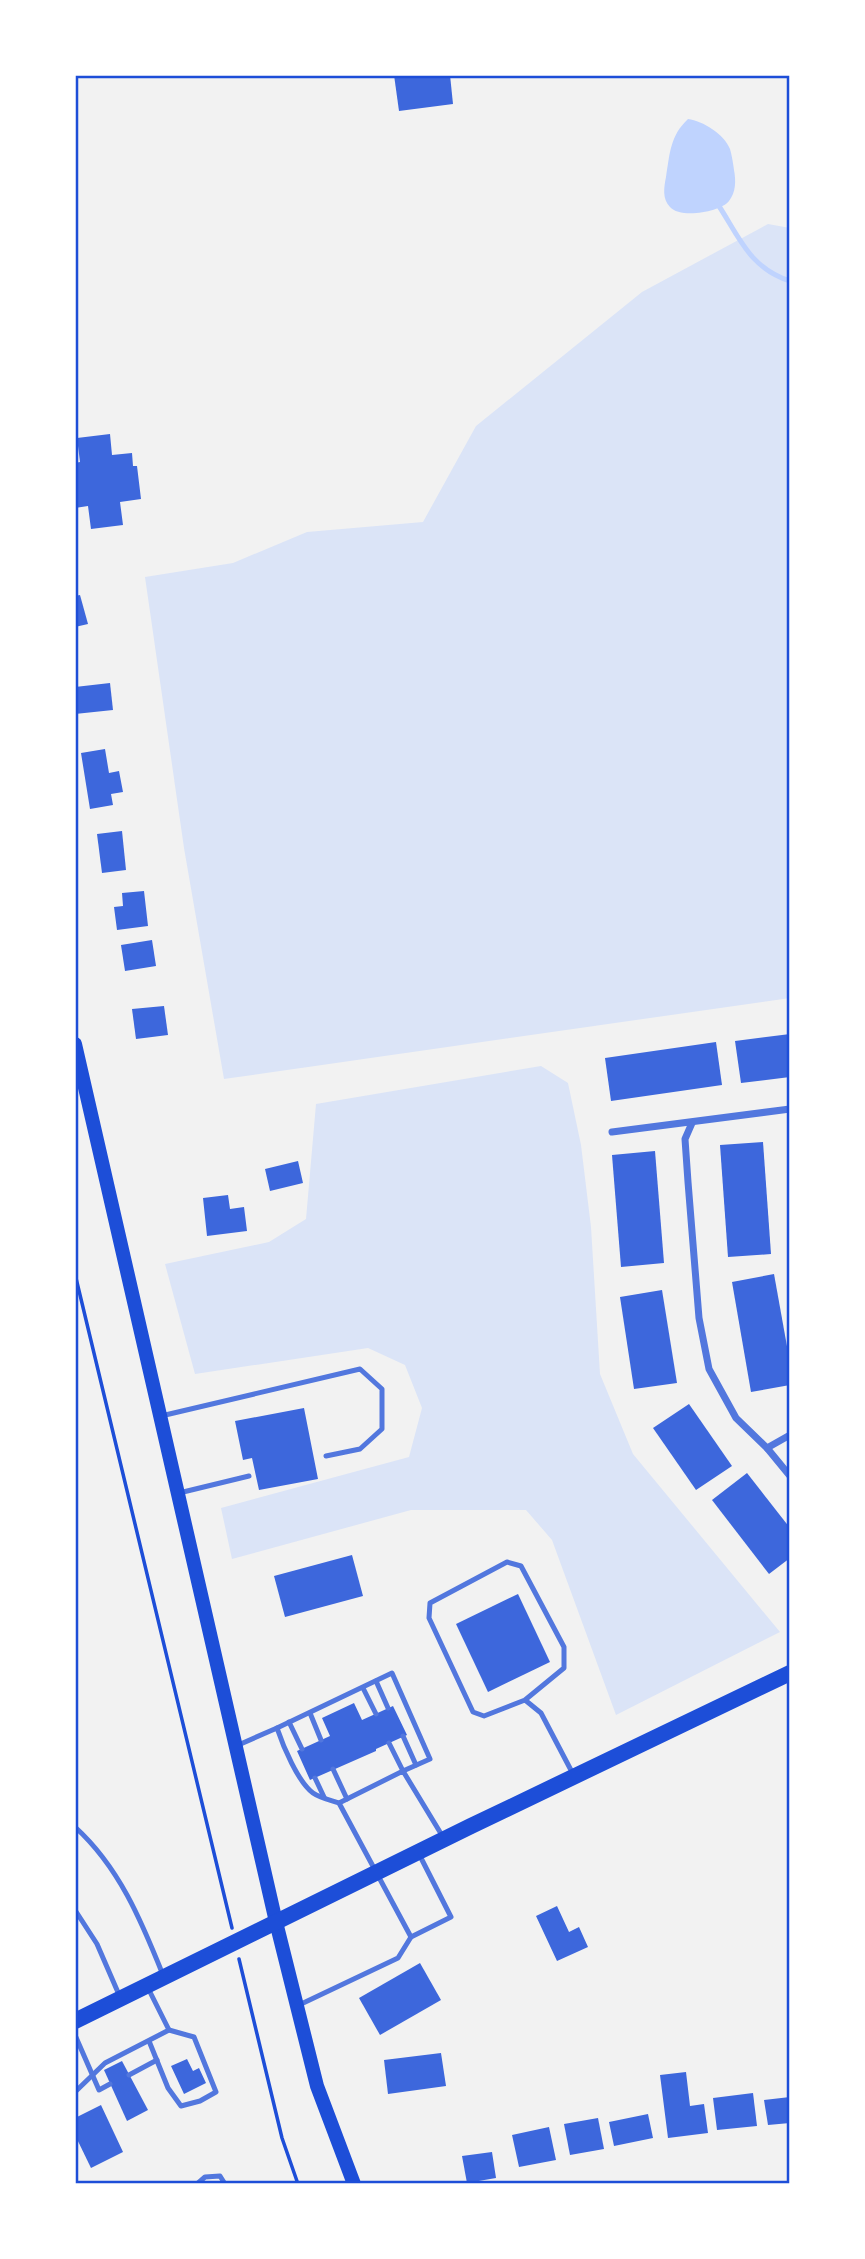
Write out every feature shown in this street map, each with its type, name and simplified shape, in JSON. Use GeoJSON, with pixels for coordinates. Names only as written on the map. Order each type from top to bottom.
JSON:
{"type":"FeatureCollection","features":[{"type":"Feature","properties":{"kind":"main road"},"geometry":{"type":"LineString","coordinates":[[75,1044],[81,1096],[161,1416],[296,2007],[317,2086],[354,2184]]}},
{"type":"Feature","properties":{"kind":"main road"},"geometry":{"type":"LineString","coordinates":[[75,2021],[444,1839],[790,1673]]}},
{"type":"Feature","properties":{"kind":"street"},"geometry":{"type":"LineString","coordinates":[[612,1132],[790,1109]]}},
{"type":"Feature","properties":{"kind":"street"},"geometry":{"type":"LineString","coordinates":[[692,1123],[685,1139],[699,1318],[709,1369],[736,1418],[767,1448],[790,1476]]}},
{"type":"Feature","properties":{"kind":"street"},"geometry":{"type":"LineString","coordinates":[[767,1448],[790,1435]]}},
{"type":"Feature","properties":{"kind":"lane"},"geometry":{"type":"LineString","coordinates":[[161,1416],[360,1369],[382,1389],[382,1429],[360,1449],[326,1455]]}},
{"type":"Feature","properties":{"kind":"lane"},"geometry":{"type":"LineString","coordinates":[[179,1493],[249,1476]]}},
{"type":"Feature","properties":{"kind":"lane"},"geometry":{"type":"LineString","coordinates":[[507,1562],[521,1566],[564,1647],[564,1668],[525,1700],[484,1716],[473,1712],[429,1618],[430,1603],[507,1562]]}},
{"type":"Feature","properties":{"kind":"lane"},"geometry":{"type":"LineString","coordinates":[[236,1746],[392,1673],[430,1759],[339,1803]]}},
{"type":"Feature","properties":{"kind":"lane"},"geometry":{"type":"LineString","coordinates":[[376,1681],[388,1708]]}},
{"type":"Feature","properties":{"kind":"lane"},"geometry":{"type":"LineString","coordinates":[[363,1688],[376,1714]]}},
{"type":"Feature","properties":{"kind":"lane"},"geometry":{"type":"LineString","coordinates":[[525,1700],[541,1713],[574,1777]]}},
{"type":"Feature","properties":{"kind":"lane"},"geometry":{"type":"LineString","coordinates":[[310,1713],[321,1740]]}},
{"type":"Feature","properties":{"kind":"lane"},"geometry":{"type":"LineString","coordinates":[[289,1723],[302,1749]]}},
{"type":"Feature","properties":{"kind":"lane"},"geometry":{"type":"LineString","coordinates":[[277,1728],[282,1743],[306,1787],[316,1796],[339,1803],[411,1937]]}},
{"type":"Feature","properties":{"kind":"lane"},"geometry":{"type":"LineString","coordinates":[[402,1736],[416,1765]]}},
{"type":"Feature","properties":{"kind":"lane"},"geometry":{"type":"LineString","coordinates":[[389,1743],[444,1839]]}},
{"type":"Feature","properties":{"kind":"lane"},"geometry":{"type":"LineString","coordinates":[[334,1769],[347,1799]]}},
{"type":"Feature","properties":{"kind":"lane"},"geometry":{"type":"LineString","coordinates":[[314,1778],[324,1798]]}},
{"type":"Feature","properties":{"kind":"lane"},"geometry":{"type":"LineString","coordinates":[[75,1826],[116,1873],[141,1919],[164,1978]]}},
{"type":"Feature","properties":{"kind":"lane"},"geometry":{"type":"LineString","coordinates":[[296,2007],[398,1958],[411,1937],[451,1917],[418,1852]]}},
{"type":"Feature","properties":{"kind":"lane"},"geometry":{"type":"LineString","coordinates":[[75,1909],[97,1944],[121,1998]]}},
{"type":"Feature","properties":{"kind":"lane"},"geometry":{"type":"LineString","coordinates":[[147,1986],[169,2030]]}},
{"type":"Feature","properties":{"kind":"lane"},"geometry":{"type":"LineString","coordinates":[[75,2092],[105,2063],[169,2030],[194,2037],[216,2092],[200,2101],[181,2106],[168,2088],[149,2041]]}},
{"type":"Feature","properties":{"kind":"lane"},"geometry":{"type":"LineString","coordinates":[[75,2035],[99,2090],[110,2084]]}},
{"type":"Feature","properties":{"kind":"lane"},"geometry":{"type":"LineString","coordinates":[[129,2075],[157,2060]]}},
{"type":"Feature","properties":{"kind":"lane"},"geometry":{"type":"LineString","coordinates":[[197,2184],[205,2177],[220,2176],[225,2184]]}},
{"type":"Feature","properties":{"kind":"path"},"geometry":{"type":"LineString","coordinates":[[75,1274],[282,2138],[298,2184]]}},
{"type":"Feature","properties":{"kind":"shaded area"},"geometry":{"type":"Polygon","coordinates":[[[768,224],[790,228],[790,998],[224,1079],[184,848],[145,577],[233,563],[307,532],[423,522],[476,426],[642,292],[768,224]]]}},
{"type":"Feature","properties":{"kind":"shaded area"},"geometry":{"type":"Polygon","coordinates":[[[541,1066],[568,1083],[581,1145],[591,1227],[600,1374],[633,1454],[780,1632],[616,1715],[552,1540],[526,1510],[411,1510],[232,1559],[221,1508],[409,1457],[422,1408],[405,1365],[368,1348],[195,1374],[165,1264],[269,1242],[306,1219],[316,1104],[541,1066]]]}},
{"type":"Feature","properties":{"kind":"water"},"geometry":{"type":"Polygon","coordinates":[[[688,119],[706,125],[723,138],[730,149],[735,174],[734,190],[729,201],[718,208],[700,213],[675,211],[667,204],[665,197],[672,145],[688,119]]]}},
{"type":"Feature","properties":{"kind":"building"},"geometry":{"type":"Polygon","coordinates":[[[394,75],[450,75],[453,104],[399,111],[394,75]]]}},
{"type":"Feature","properties":{"kind":"building"},"geometry":{"type":"Polygon","coordinates":[[[110,434],[112,455],[132,453],[133,466],[137,466],[141,499],[120,502],[123,525],[91,529],[88,506],[75,508],[75,463],[80,462],[77,438],[110,434]]]}},
{"type":"Feature","properties":{"kind":"building"},"geometry":{"type":"Polygon","coordinates":[[[80,595],[88,624],[75,627],[75,596],[80,595]]]}},
{"type":"Feature","properties":{"kind":"building"},"geometry":{"type":"Polygon","coordinates":[[[110,683],[113,710],[75,714],[75,687],[110,683]]]}},
{"type":"Feature","properties":{"kind":"building"},"geometry":{"type":"Polygon","coordinates":[[[105,749],[109,773],[119,771],[123,792],[111,794],[113,805],[90,809],[81,753],[105,749]]]}},
{"type":"Feature","properties":{"kind":"building"},"geometry":{"type":"Polygon","coordinates":[[[122,831],[126,870],[102,873],[97,834],[122,831]]]}},
{"type":"Feature","properties":{"kind":"building"},"geometry":{"type":"Polygon","coordinates":[[[144,891],[148,926],[117,930],[114,907],[123,906],[122,893],[144,891]]]}},
{"type":"Feature","properties":{"kind":"building"},"geometry":{"type":"Polygon","coordinates":[[[152,940],[156,966],[125,971],[121,945],[152,940]]]}},
{"type":"Feature","properties":{"kind":"building"},"geometry":{"type":"Polygon","coordinates":[[[164,1006],[168,1035],[136,1039],[132,1009],[164,1006]]]}},
{"type":"Feature","properties":{"kind":"building"},"geometry":{"type":"Polygon","coordinates":[[[790,1034],[790,1077],[741,1083],[735,1041],[790,1034]]]}},
{"type":"Feature","properties":{"kind":"building"},"geometry":{"type":"Polygon","coordinates":[[[716,1042],[722,1085],[611,1101],[605,1058],[716,1042]]]}},
{"type":"Feature","properties":{"kind":"building"},"geometry":{"type":"Polygon","coordinates":[[[763,1142],[771,1254],[728,1257],[720,1145],[763,1142]]]}},
{"type":"Feature","properties":{"kind":"building"},"geometry":{"type":"Polygon","coordinates":[[[655,1151],[664,1263],[621,1267],[612,1155],[655,1151]]]}},
{"type":"Feature","properties":{"kind":"building"},"geometry":{"type":"Polygon","coordinates":[[[298,1161],[303,1183],[270,1191],[265,1169],[298,1161]]]}},
{"type":"Feature","properties":{"kind":"building"},"geometry":{"type":"Polygon","coordinates":[[[228,1195],[230,1209],[244,1207],[247,1231],[207,1236],[203,1198],[228,1195]]]}},
{"type":"Feature","properties":{"kind":"building"},"geometry":{"type":"Polygon","coordinates":[[[774,1274],[790,1363],[790,1385],[751,1392],[732,1282],[774,1274]]]}},
{"type":"Feature","properties":{"kind":"building"},"geometry":{"type":"Polygon","coordinates":[[[662,1290],[677,1383],[634,1389],[620,1297],[662,1290]]]}},
{"type":"Feature","properties":{"kind":"building"},"geometry":{"type":"Polygon","coordinates":[[[689,1404],[732,1466],[696,1490],[653,1428],[689,1404]]]}},
{"type":"Feature","properties":{"kind":"building"},"geometry":{"type":"Polygon","coordinates":[[[304,1408],[318,1479],[259,1490],[252,1458],[243,1460],[235,1421],[304,1408]]]}},
{"type":"Feature","properties":{"kind":"building"},"geometry":{"type":"Polygon","coordinates":[[[747,1473],[790,1528],[790,1558],[769,1574],[712,1500],[747,1473]]]}},
{"type":"Feature","properties":{"kind":"building"},"geometry":{"type":"Polygon","coordinates":[[[352,1555],[363,1596],[285,1617],[274,1576],[352,1555]]]}},
{"type":"Feature","properties":{"kind":"building"},"geometry":{"type":"Polygon","coordinates":[[[518,1594],[550,1662],[488,1692],[456,1624],[518,1594]]]}},
{"type":"Feature","properties":{"kind":"building"},"geometry":{"type":"Polygon","coordinates":[[[354,1703],[362,1720],[393,1706],[407,1735],[310,1780],[297,1751],[330,1736],[322,1718],[354,1703]]]}},
{"type":"Feature","properties":{"kind":"building"},"geometry":{"type":"Polygon","coordinates":[[[557,1906],[569,1932],[579,1927],[588,1947],[557,1961],[536,1916],[557,1906]]]}},
{"type":"Feature","properties":{"kind":"building"},"geometry":{"type":"Polygon","coordinates":[[[420,1963],[441,2000],[380,2035],[359,1998],[420,1963]]]}},
{"type":"Feature","properties":{"kind":"building"},"geometry":{"type":"Polygon","coordinates":[[[441,2053],[446,2086],[388,2094],[384,2060],[441,2053]]]}},
{"type":"Feature","properties":{"kind":"building"},"geometry":{"type":"Polygon","coordinates":[[[187,2059],[193,2071],[199,2068],[206,2083],[184,2094],[171,2066],[187,2059]]]}},
{"type":"Feature","properties":{"kind":"building"},"geometry":{"type":"Polygon","coordinates":[[[122,2061],[148,2110],[127,2121],[104,2070],[122,2061]]]}},
{"type":"Feature","properties":{"kind":"building"},"geometry":{"type":"Polygon","coordinates":[[[686,2072],[690,2106],[704,2104],[708,2133],[668,2138],[660,2075],[686,2072]]]}},
{"type":"Feature","properties":{"kind":"building"},"geometry":{"type":"Polygon","coordinates":[[[753,2093],[757,2126],[717,2130],[713,2098],[753,2093]]]}},
{"type":"Feature","properties":{"kind":"building"},"geometry":{"type":"Polygon","coordinates":[[[790,2097],[790,2123],[768,2125],[764,2100],[790,2097]]]}},
{"type":"Feature","properties":{"kind":"building"},"geometry":{"type":"Polygon","coordinates":[[[101,2105],[123,2152],[91,2168],[75,2135],[75,2118],[101,2105]]]}},
{"type":"Feature","properties":{"kind":"building"},"geometry":{"type":"Polygon","coordinates":[[[648,2114],[653,2138],[614,2146],[609,2122],[648,2114]]]}},
{"type":"Feature","properties":{"kind":"building"},"geometry":{"type":"Polygon","coordinates":[[[598,2118],[604,2149],[570,2155],[564,2124],[598,2118]]]}},
{"type":"Feature","properties":{"kind":"building"},"geometry":{"type":"Polygon","coordinates":[[[549,2127],[556,2160],[519,2167],[512,2135],[549,2127]]]}},
{"type":"Feature","properties":{"kind":"building"},"geometry":{"type":"Polygon","coordinates":[[[492,2152],[496,2178],[467,2183],[462,2156],[492,2152]]]}},
{"type":"Feature","properties":{"kind":"waterway"},"geometry":{"type":"LineString","coordinates":[[717,203],[746,250],[764,268],[790,281]]}}]}
